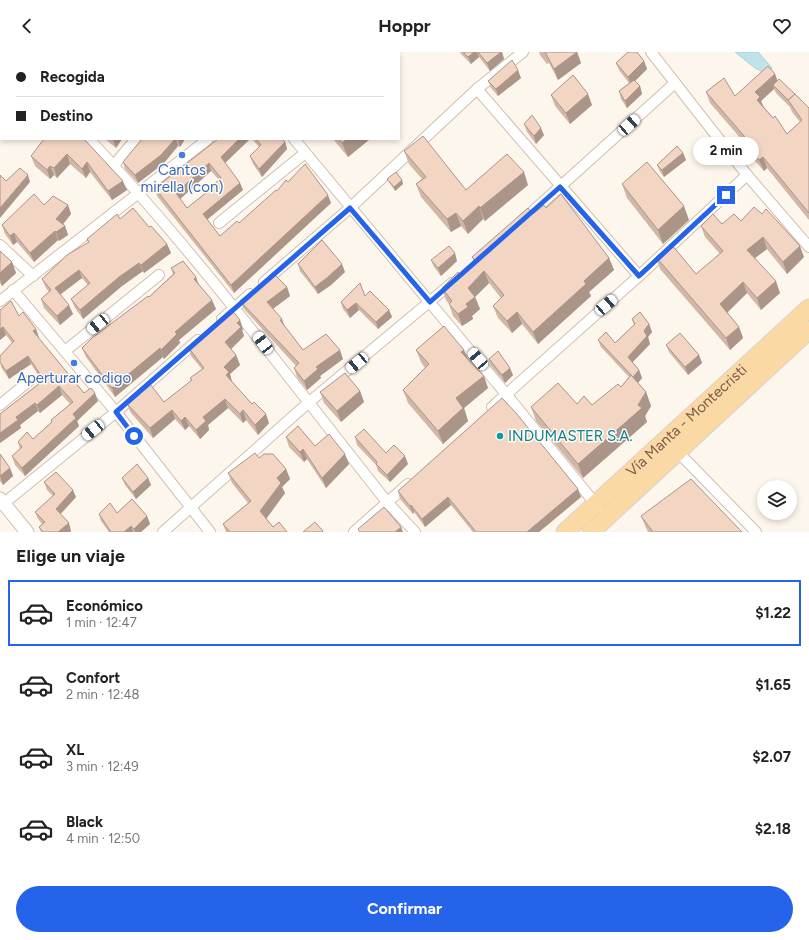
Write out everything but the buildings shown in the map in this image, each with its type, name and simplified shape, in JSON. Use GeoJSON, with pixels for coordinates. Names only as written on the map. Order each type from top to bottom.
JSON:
{"type":"FeatureCollection","features":[{"type":"Feature","properties":{"kind":"main road","name":"Vía Manta - Montecristi"},"geometry":{"type":"LineString","coordinates":[[565,532],[667,440],[809,308]]}},
{"type":"Feature","properties":{"kind":"main road","name":"Vía Manta - Montecristi"},"geometry":{"type":"LineString","coordinates":[[591,532],[809,330]]}},
{"type":"Feature","properties":{"kind":"street"},"geometry":{"type":"LineString","coordinates":[[27,532],[2,501],[116,412],[350,208],[477,89],[522,52]]}},
{"type":"Feature","properties":{"kind":"street"},"geometry":{"type":"LineString","coordinates":[[651,52],[747,175],[809,247]]}},
{"type":"Feature","properties":{"kind":"street"},"geometry":{"type":"LineString","coordinates":[[513,229],[676,83]]}},
{"type":"Feature","properties":{"kind":"street"},"geometry":{"type":"LineString","coordinates":[[477,89],[560,187],[639,276]]}},
{"type":"Feature","properties":{"kind":"street"},"geometry":{"type":"LineString","coordinates":[[91,140],[140,193],[235,307],[308,403],[387,502],[415,532]]}},
{"type":"Feature","properties":{"kind":"street"},"geometry":{"type":"LineString","coordinates":[[114,165],[135,140]]}},
{"type":"Feature","properties":{"kind":"street"},"geometry":{"type":"LineString","coordinates":[[0,301],[207,140]]}},
{"type":"Feature","properties":{"kind":"street"},"geometry":{"type":"LineString","coordinates":[[295,140],[607,518]]}},
{"type":"Feature","properties":{"kind":"street"},"geometry":{"type":"LineString","coordinates":[[219,224],[305,153]]}},
{"type":"Feature","properties":{"kind":"street"},"geometry":{"type":"LineString","coordinates":[[484,414],[639,276],[747,175]]}},
{"type":"Feature","properties":{"kind":"street"},"geometry":{"type":"LineString","coordinates":[[0,245],[33,276]]}},
{"type":"Feature","properties":{"kind":"street"},"geometry":{"type":"LineString","coordinates":[[65,351],[158,275]]}},
{"type":"Feature","properties":{"kind":"street"},"geometry":{"type":"LineString","coordinates":[[162,532],[308,403],[430,302],[459,276]]}},
{"type":"Feature","properties":{"kind":"street"},"geometry":{"type":"LineString","coordinates":[[13,290],[116,412],[210,532]]}},
{"type":"Feature","properties":{"kind":"street"},"geometry":{"type":"LineString","coordinates":[[0,404],[29,381]]}},
{"type":"Feature","properties":{"kind":"street"},"geometry":{"type":"LineString","coordinates":[[667,440],[756,532]]}},
{"type":"Feature","properties":{"kind":"street"},"geometry":{"type":"LineString","coordinates":[[354,532],[416,476]]}},
{"type":"Feature","properties":{"kind":"water"},"geometry":{"type":"Polygon","coordinates":[[[735,52],[758,52],[772,68],[767,74],[755,68],[735,52]]]}},
{"type":"Feature","properties":{"kind":"place","name":"Cantos mirella (con)"},"geometry":{"type":"Point","coordinates":[182,155]}},
{"type":"Feature","properties":{"kind":"place","name":"Aperturar codigo"},"geometry":{"type":"Point","coordinates":[74,363]}},
{"type":"Feature","properties":{"kind":"place","name":"INDUMASTER S.A."},"geometry":{"type":"Point","coordinates":[500,436]}},
{"type":"Feature","properties":{"kind":"route"},"geometry":{"type":"LineString","coordinates":[[134,436],[116,412],[350,208],[430,302],[560,187],[639,276],[726,195]]}}]}
